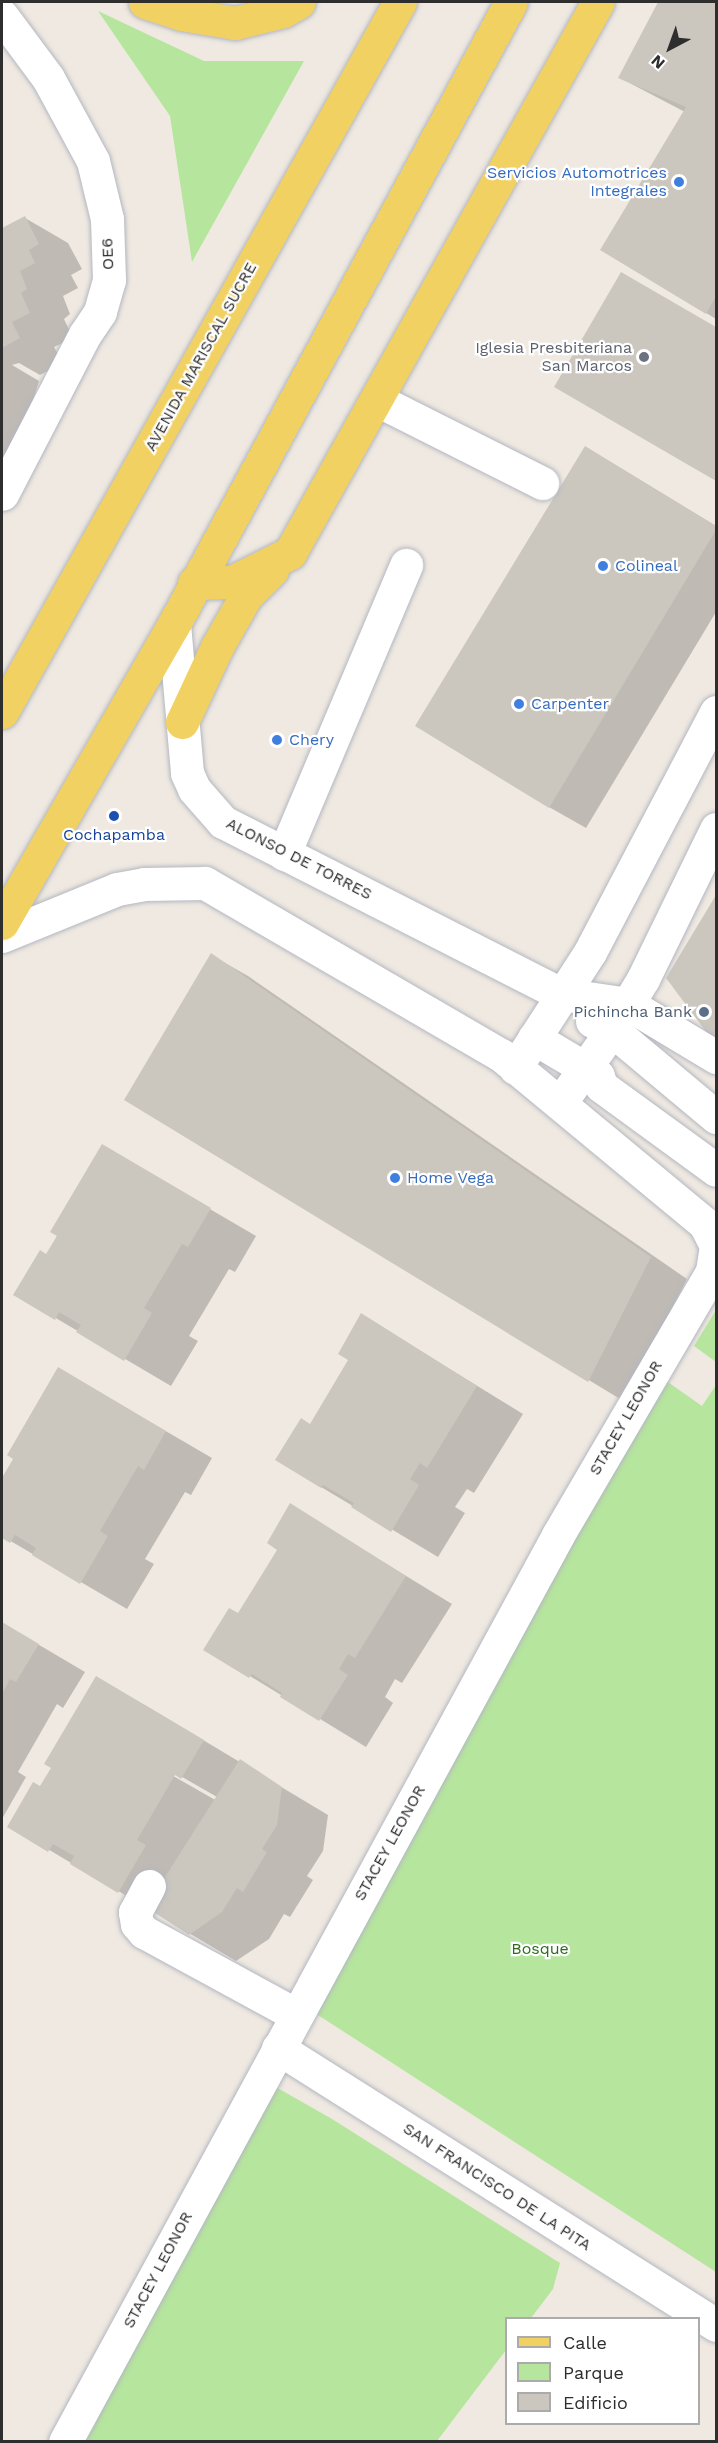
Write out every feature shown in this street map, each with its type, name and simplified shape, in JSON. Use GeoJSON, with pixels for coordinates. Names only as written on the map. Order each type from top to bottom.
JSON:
{"type":"FeatureCollection","features":[{"type":"Feature","properties":{"kind":"main road"},"geometry":{"type":"LineString","coordinates":[[145,2],[182,14],[235,23],[282,11],[299,2]]}},
{"type":"Feature","properties":{"kind":"main road","name":"AVENIDA MARISCAL SUCRE"},"geometry":{"type":"LineString","coordinates":[[2,712],[400,2]]}},
{"type":"Feature","properties":{"kind":"main road"},"geometry":{"type":"LineString","coordinates":[[2,922],[174,624],[194,583],[511,2]]}},
{"type":"Feature","properties":{"kind":"main road"},"geometry":{"type":"LineString","coordinates":[[182,722],[217,647],[246,596],[290,553],[598,2]]}},
{"type":"Feature","properties":{"kind":"main road"},"geometry":{"type":"LineString","coordinates":[[194,583],[232,582],[290,553]]}},
{"type":"Feature","properties":{"kind":"street","name":"OE6"},"geometry":{"type":"LineString","coordinates":[[2,16],[48,78],[93,160],[107,219],[109,279],[100,312],[85,334],[2,494]]}},
{"type":"Feature","properties":{"kind":"street"},"geometry":{"type":"LineString","coordinates":[[377,400],[542,483]]}},
{"type":"Feature","properties":{"kind":"street"},"geometry":{"type":"LineString","coordinates":[[285,854],[406,565]]}},
{"type":"Feature","properties":{"kind":"street","name":"ALONSO DE TORRES"},"geometry":{"type":"LineString","coordinates":[[174,624],[184,758],[194,789],[223,822],[558,999],[620,1017]]}},
{"type":"Feature","properties":{"kind":"street"},"geometry":{"type":"LineString","coordinates":[[515,1068],[590,951],[717,712]]}},
{"type":"Feature","properties":{"kind":"street"},"geometry":{"type":"LineString","coordinates":[[2,936],[117,889],[154,883],[205,883],[501,1055],[560,1103],[620,1017],[717,830]]}},
{"type":"Feature","properties":{"kind":"street"},"geometry":{"type":"LineString","coordinates":[[620,1017],[717,1057]]}},
{"type":"Feature","properties":{"kind":"street"},"geometry":{"type":"LineString","coordinates":[[620,1017],[717,1117]]}},
{"type":"Feature","properties":{"kind":"street"},"geometry":{"type":"LineString","coordinates":[[534,1038],[598,1076],[602,1086],[717,1170]]}},
{"type":"Feature","properties":{"kind":"street","name":"STACEY LEONOR"},"geometry":{"type":"LineString","coordinates":[[65,2442],[552,1546],[712,1271],[717,1246],[705,1224],[560,1103]]}},
{"type":"Feature","properties":{"kind":"street"},"geometry":{"type":"LineString","coordinates":[[149,1886],[135,1912],[137,1924],[144,1932],[296,2015]]}},
{"type":"Feature","properties":{"kind":"street","name":"SAN FRANCISCO DE LA PITA"},"geometry":{"type":"LineString","coordinates":[[278,2048],[717,2325]]}},
{"type":"Feature","properties":{"kind":"green space"},"geometry":{"type":"Polygon","coordinates":[[[98,11],[204,61],[304,61],[192,262],[170,116],[98,11]]]}},
{"type":"Feature","properties":{"kind":"green space"},"geometry":{"type":"Polygon","coordinates":[[[716,1310],[716,1362],[694,1346],[716,1310]]]}},
{"type":"Feature","properties":{"kind":"green space","name":"Bosque"},"geometry":{"type":"Polygon","coordinates":[[[665,1380],[702,1406],[716,1385],[716,2272],[304,2006],[665,1380]]]}},
{"type":"Feature","properties":{"kind":"green space"},"geometry":{"type":"Polygon","coordinates":[[[260,2078],[332,2119],[560,2263],[553,2289],[532,2317],[505,2317],[505,2351],[437,2441],[72,2442],[260,2078]]]}},
{"type":"Feature","properties":{"kind":"building","name":"Servicios Automotrices Integrales"},"geometry":{"type":"Polygon","coordinates":[[[658,2],[716,2],[716,296],[706,314],[600,250],[686,107],[618,78],[658,2]]]}},
{"type":"Feature","properties":{"kind":"building"},"geometry":{"type":"Polygon","coordinates":[[[25,216],[39,244],[29,250],[35,263],[20,271],[27,289],[21,293],[30,313],[12,322],[20,338],[2,348],[2,228],[25,216]]]}},
{"type":"Feature","properties":{"kind":"building","name":"Iglesia Presbiteriana San Marcos"},"geometry":{"type":"Polygon","coordinates":[[[621,272],[716,327],[716,481],[554,387],[621,272]]]}},
{"type":"Feature","properties":{"kind":"building"},"geometry":{"type":"Polygon","coordinates":[[[585,446],[716,526],[716,530],[549,808],[415,726],[585,446]]]}},
{"type":"Feature","properties":{"kind":"building","name":"Pichincha Bank"},"geometry":{"type":"Polygon","coordinates":[[[716,895],[716,1045],[666,978],[716,895]]]}},
{"type":"Feature","properties":{"kind":"building","name":"Home Vega"},"geometry":{"type":"Polygon","coordinates":[[[211,953],[651,1257],[588,1382],[124,1100],[211,953]]]}},
{"type":"Feature","properties":{"kind":"building"},"geometry":{"type":"Polygon","coordinates":[[[102,1144],[211,1208],[188,1247],[182,1244],[144,1308],[152,1313],[124,1361],[76,1332],[81,1325],[59,1312],[55,1320],[13,1295],[40,1250],[46,1254],[57,1236],[50,1232],[102,1144]]]}},
{"type":"Feature","properties":{"kind":"building"},"geometry":{"type":"Polygon","coordinates":[[[361,1313],[477,1386],[427,1468],[420,1463],[410,1479],[419,1485],[391,1532],[351,1507],[354,1503],[323,1485],[321,1488],[275,1460],[301,1418],[310,1424],[348,1360],[338,1354],[361,1313]]]}},
{"type":"Feature","properties":{"kind":"building"},"geometry":{"type":"Polygon","coordinates":[[[58,1367],[166,1431],[144,1470],[138,1466],[100,1531],[108,1536],[80,1584],[32,1555],[36,1548],[15,1535],[10,1543],[2,1538],[2,1478],[13,1459],[7,1455],[58,1367]]]}},
{"type":"Feature","properties":{"kind":"building"},"geometry":{"type":"Polygon","coordinates":[[[290,1503],[406,1576],[355,1658],[348,1654],[339,1669],[348,1675],[319,1721],[280,1697],[282,1693],[252,1674],[249,1678],[203,1650],[229,1608],[238,1613],[277,1550],[267,1543],[290,1503]]]}},
{"type":"Feature","properties":{"kind":"building"},"geometry":{"type":"Polygon","coordinates":[[[2,1622],[39,1644],[16,1682],[10,1679],[2,1694],[2,1622]]]}},
{"type":"Feature","properties":{"kind":"building"},"geometry":{"type":"Polygon","coordinates":[[[96,1676],[204,1740],[181,1779],[175,1775],[137,1840],[146,1845],[118,1893],[70,1864],[74,1856],[53,1844],[48,1852],[7,1827],[33,1782],[40,1786],[51,1768],[44,1764],[96,1676]]]}},
{"type":"Feature","properties":{"kind":"building"},"geometry":{"type":"Polygon","coordinates":[[[240,1759],[282,1787],[277,1825],[262,1849],[267,1852],[243,1892],[237,1888],[222,1912],[189,1935],[146,1907],[240,1759]]]}},
{"type":"Feature","properties":{"kind":"place","name":"Servicios Automotrices Integrales"},"geometry":{"type":"Point","coordinates":[679,182]}},
{"type":"Feature","properties":{"kind":"place","name":"Iglesia Presbiteriana San Marcos"},"geometry":{"type":"Point","coordinates":[644,357]}},
{"type":"Feature","properties":{"kind":"place","name":"Colineal"},"geometry":{"type":"Point","coordinates":[603,566]}},
{"type":"Feature","properties":{"kind":"place","name":"Carpenter"},"geometry":{"type":"Point","coordinates":[519,704]}},
{"type":"Feature","properties":{"kind":"place","name":"Chery"},"geometry":{"type":"Point","coordinates":[277,740]}},
{"type":"Feature","properties":{"kind":"place","name":"Cochapamba"},"geometry":{"type":"Point","coordinates":[114,816]}},
{"type":"Feature","properties":{"kind":"place","name":"Pichincha Bank"},"geometry":{"type":"Point","coordinates":[704,1012]}},
{"type":"Feature","properties":{"kind":"place","name":"Home Vega"},"geometry":{"type":"Point","coordinates":[395,1178]}}]}
